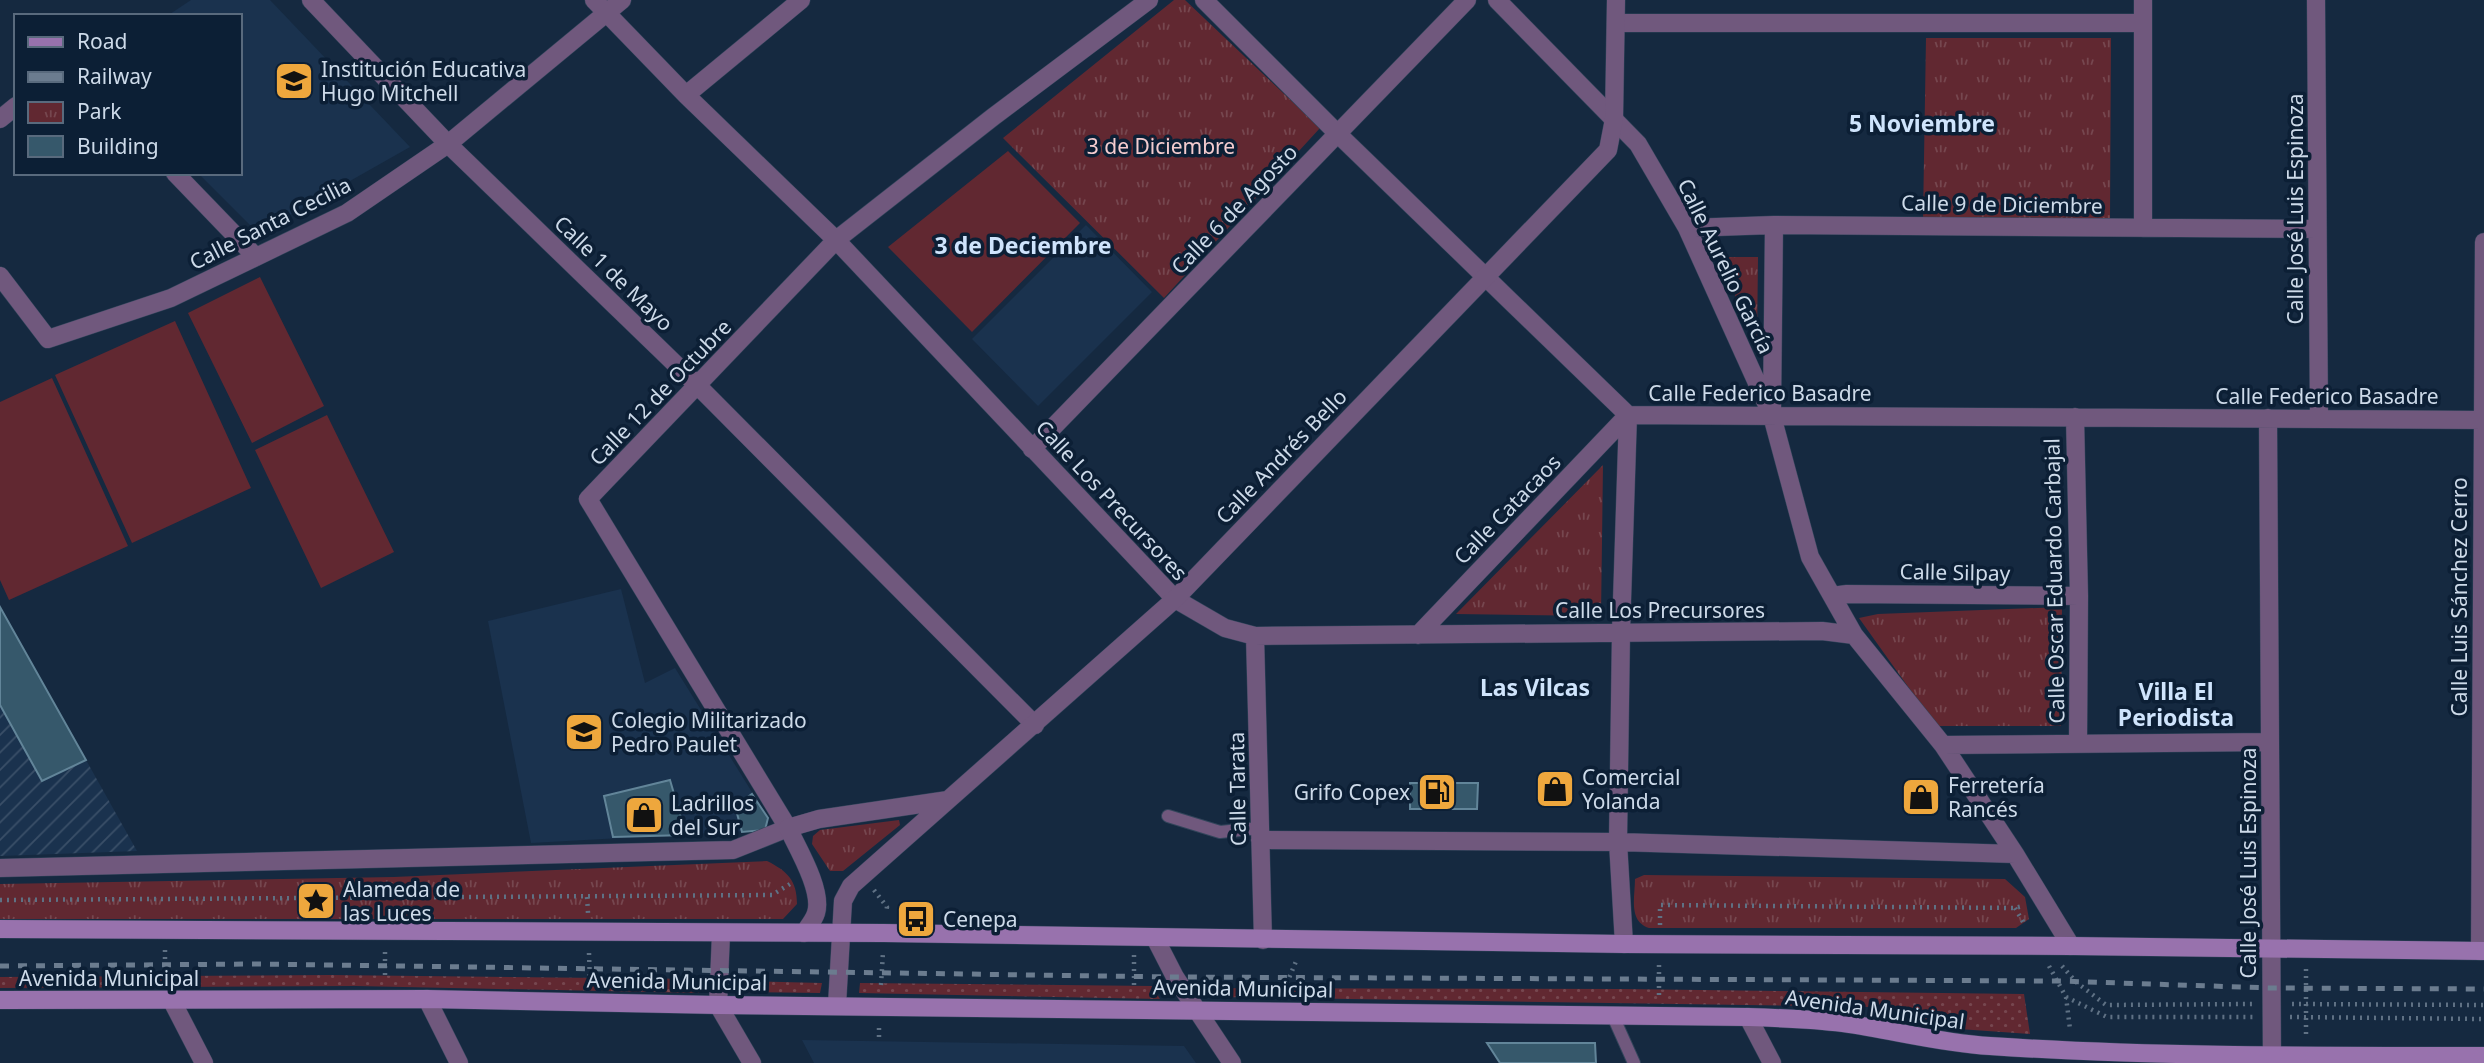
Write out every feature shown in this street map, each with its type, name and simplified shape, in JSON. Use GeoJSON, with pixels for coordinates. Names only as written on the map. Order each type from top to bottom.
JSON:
{"type":"FeatureCollection","features":[{"type":"Feature","properties":{"kind":"main road"},"geometry":{"type":"LineString","coordinates":[[0,929],[884,933],[1264,940],[2482,951]]}},
{"type":"Feature","properties":{"kind":"main road","name":"Avenida Municipal"},"geometry":{"type":"LineString","coordinates":[[0,1000],[427,999],[718,1005],[1660,1015],[1807,1019],[1845,1023],[1944,1042],[2079,1055],[2272,1059],[2307,1056],[2484,1056]]}},
{"type":"Feature","properties":{"kind":"street","name":"Calle 1 de Mayo"},"geometry":{"type":"LineString","coordinates":[[311,0],[448,144],[697,385],[1035,725]]}},
{"type":"Feature","properties":{"kind":"street","name":"Calle Santa Cecilia"},"geometry":{"type":"LineString","coordinates":[[0,276],[48,339],[171,298],[347,213],[448,144],[600,6],[622,0]]}},
{"type":"Feature","properties":{"kind":"street"},"geometry":{"type":"LineString","coordinates":[[686,95],[801,0]]}},
{"type":"Feature","properties":{"kind":"street","name":"Calle 12 de Octubre"},"geometry":{"type":"LineString","coordinates":[[804,933],[816,912],[816,895],[810,875],[788,828],[588,499],[836,240],[1149,0]]}},
{"type":"Feature","properties":{"kind":"street","name":"Calle Federico Basadre"},"geometry":{"type":"LineString","coordinates":[[1205,0],[1338,134],[1628,415],[2483,420]]}},
{"type":"Feature","properties":{"kind":"street","name":"Calle 6 de Agosto"},"geometry":{"type":"LineString","coordinates":[[1032,449],[1467,0]]}},
{"type":"Feature","properties":{"kind":"street","name":"Calle Aurelio García"},"geometry":{"type":"LineString","coordinates":[[1497,0],[1638,144],[1687,229],[1772,415],[1810,557],[1854,635],[1943,745],[2071,946]]}},
{"type":"Feature","properties":{"kind":"street","name":"Calle Andrés Bello"},"geometry":{"type":"LineString","coordinates":[[837,1005],[843,901],[851,886],[1175,599],[1608,150],[1614,119],[1616,0]]}},
{"type":"Feature","properties":{"kind":"street"},"geometry":{"type":"LineString","coordinates":[[2143,0],[2143,228]]}},
{"type":"Feature","properties":{"kind":"street","name":"Calle José Luis Espinoza"},"geometry":{"type":"LineString","coordinates":[[2316,0],[2319,418]]}},
{"type":"Feature","properties":{"kind":"street","name":"Calle Los Precursores"},"geometry":{"type":"LineString","coordinates":[[600,6],[686,95],[836,240],[1175,599],[1225,628],[1255,636],[1822,631],[1854,635]]}},
{"type":"Feature","properties":{"kind":"street"},"geometry":{"type":"LineString","coordinates":[[1616,23],[2143,23]]}},
{"type":"Feature","properties":{"kind":"street"},"geometry":{"type":"LineString","coordinates":[[0,119],[14,108]]}},
{"type":"Feature","properties":{"kind":"street"},"geometry":{"type":"LineString","coordinates":[[176,175],[256,257]]}},
{"type":"Feature","properties":{"kind":"street"},"geometry":{"type":"LineString","coordinates":[[1772,415],[1774,225]]}},
{"type":"Feature","properties":{"kind":"street","name":"Calle 9 de Diciembre"},"geometry":{"type":"LineString","coordinates":[[1687,229],[1774,225],[2317,229]]}},
{"type":"Feature","properties":{"kind":"street","name":"Calle Luis Sánchez Cerro"},"geometry":{"type":"LineString","coordinates":[[2482,951],[2484,243]]}},
{"type":"Feature","properties":{"kind":"street"},"geometry":{"type":"LineString","coordinates":[[1624,944],[1618,842],[1628,415]]}},
{"type":"Feature","properties":{"kind":"street","name":"Calle Catacaos"},"geometry":{"type":"LineString","coordinates":[[1418,635],[1628,415]]}},
{"type":"Feature","properties":{"kind":"street","name":"Calle Oscar Eduardo Carbajal"},"geometry":{"type":"LineString","coordinates":[[2074,417],[2079,597],[2078,743]]}},
{"type":"Feature","properties":{"kind":"street","name":"Calle José Luis Espinoza"},"geometry":{"type":"LineString","coordinates":[[2268,418],[2272,1059]]}},
{"type":"Feature","properties":{"kind":"street","name":"Calle Silpay"},"geometry":{"type":"LineString","coordinates":[[1832,596],[1860,594],[2079,597]]}},
{"type":"Feature","properties":{"kind":"street","name":"Calle Tarata"},"geometry":{"type":"LineString","coordinates":[[1255,636],[1264,940]]}},
{"type":"Feature","properties":{"kind":"street"},"geometry":{"type":"LineString","coordinates":[[1943,745],[2270,742]]}},
{"type":"Feature","properties":{"kind":"street"},"geometry":{"type":"LineString","coordinates":[[0,868],[733,850],[818,819],[948,800]]}},
{"type":"Feature","properties":{"kind":"street"},"geometry":{"type":"LineString","coordinates":[[1260,834],[2015,855]]}},
{"type":"Feature","properties":{"kind":"street"},"geometry":{"type":"LineString","coordinates":[[721,934],[718,1005],[752,1063]]}},
{"type":"Feature","properties":{"kind":"street"},"geometry":{"type":"LineString","coordinates":[[1155,938],[1175,977],[1232,1063]]}},
{"type":"Feature","properties":{"kind":"street"},"geometry":{"type":"LineString","coordinates":[[427,999],[458,1063]]}},
{"type":"Feature","properties":{"kind":"street"},"geometry":{"type":"LineString","coordinates":[[169,1001],[204,1063]]}},
{"type":"Feature","properties":{"kind":"street"},"geometry":{"type":"LineString","coordinates":[[1748,1017],[1772,1063]]}},
{"type":"Feature","properties":{"kind":"lane"},"geometry":{"type":"LineString","coordinates":[[1168,816],[1220,832],[1260,834]]}},
{"type":"Feature","properties":{"kind":"lane"},"geometry":{"type":"LineString","coordinates":[[1612,1014],[1634,1063]]}},
{"type":"Feature","properties":{"kind":"path"},"geometry":{"type":"LineString","coordinates":[[863,874],[887,907],[879,1037]]}},
{"type":"Feature","properties":{"kind":"path"},"geometry":{"type":"LineString","coordinates":[[0,900],[772,895],[810,875]]}},
{"type":"Feature","properties":{"kind":"path"},"geometry":{"type":"LineString","coordinates":[[587,897],[590,1003]]}},
{"type":"Feature","properties":{"kind":"path"},"geometry":{"type":"LineString","coordinates":[[384,898],[385,1000]]}},
{"type":"Feature","properties":{"kind":"path"},"geometry":{"type":"LineString","coordinates":[[164,899],[169,1001]]}},
{"type":"Feature","properties":{"kind":"path"},"geometry":{"type":"LineString","coordinates":[[1659,944],[1660,905],[2015,908],[2066,997],[2071,1034],[2079,1055]]}},
{"type":"Feature","properties":{"kind":"path"},"geometry":{"type":"LineString","coordinates":[[1133,938],[1135,1010]]}},
{"type":"Feature","properties":{"kind":"path"},"geometry":{"type":"LineString","coordinates":[[1275,1011],[1305,940]]}},
{"type":"Feature","properties":{"kind":"path"},"geometry":{"type":"LineString","coordinates":[[2306,950],[2307,1056]]}},
{"type":"Feature","properties":{"kind":"path"},"geometry":{"type":"LineString","coordinates":[[1282,961],[1310,961]]}},
{"type":"Feature","properties":{"kind":"path"},"geometry":{"type":"LineString","coordinates":[[1646,962],[1659,962],[1660,1015]]}},
{"type":"Feature","properties":{"kind":"path"},"geometry":{"type":"LineString","coordinates":[[2036,965],[2061,965],[2076,982],[2106,1005],[2247,1004]]}},
{"type":"Feature","properties":{"kind":"path"},"geometry":{"type":"LineString","coordinates":[[2306,1004],[2484,1005]]}},
{"type":"Feature","properties":{"kind":"shaded area","name":"Institución Educativa Hugo Mitchell"},"geometry":{"type":"Polygon","coordinates":[[[191,0],[270,0],[410,147],[258,233],[200,175],[242,175],[242,14],[170,14],[191,0]]]}},
{"type":"Feature","properties":{"kind":"shaded area"},"geometry":{"type":"Polygon","coordinates":[[[1086,225],[1152,292],[1038,406],[972,339],[1086,225]]]}},
{"type":"Feature","properties":{"kind":"shaded area","name":"Colegio Militarizado Pedro Paulet"},"geometry":{"type":"Polygon","coordinates":[[[621,589],[645,683],[675,668],[768,818],[765,830],[531,843],[488,621],[621,589]]]}},
{"type":"Feature","properties":{"kind":"shaded area"},"geometry":{"type":"Polygon","coordinates":[[[0,607],[86,760],[137,851],[0,856],[0,607]]]}},
{"type":"Feature","properties":{"kind":"shaded area"},"geometry":{"type":"Polygon","coordinates":[[[802,1040],[1184,1046],[1196,1063],[814,1063],[802,1040]]]}},
{"type":"Feature","properties":{"kind":"green space","name":"3 de Diciembre"},"geometry":{"type":"Polygon","coordinates":[[[1174,0],[1185,0],[1320,128],[1164,298],[1003,138],[1174,0]]]}},
{"type":"Feature","properties":{"kind":"green space"},"geometry":{"type":"Polygon","coordinates":[[[1926,38],[2111,38],[2110,218],[1923,219],[1926,38]]]}},
{"type":"Feature","properties":{"kind":"green space"},"geometry":{"type":"Polygon","coordinates":[[[1008,151],[1080,223],[972,332],[888,247],[1008,151]]]}},
{"type":"Feature","properties":{"kind":"green space"},"geometry":{"type":"Polygon","coordinates":[[[1718,257],[1758,257],[1757,345],[1718,257]]]}},
{"type":"Feature","properties":{"kind":"green space"},"geometry":{"type":"Polygon","coordinates":[[[260,277],[324,406],[252,443],[188,313],[260,277]]]}},
{"type":"Feature","properties":{"kind":"green space"},"geometry":{"type":"Polygon","coordinates":[[[175,321],[251,488],[132,543],[55,375],[175,321]]]}},
{"type":"Feature","properties":{"kind":"green space"},"geometry":{"type":"Polygon","coordinates":[[[52,378],[128,546],[9,600],[0,580],[0,402],[52,378]]]}},
{"type":"Feature","properties":{"kind":"green space"},"geometry":{"type":"Polygon","coordinates":[[[327,415],[394,552],[321,588],[255,450],[327,415]]]}},
{"type":"Feature","properties":{"kind":"green space"},"geometry":{"type":"Polygon","coordinates":[[[1603,465],[1601,616],[1456,614],[1603,465]]]}},
{"type":"Feature","properties":{"kind":"green space"},"geometry":{"type":"Polygon","coordinates":[[[2062,607],[2061,726],[1936,726],[1859,618],[1878,614],[2062,607]]]}},
{"type":"Feature","properties":{"kind":"green space"},"geometry":{"type":"Polygon","coordinates":[[[899,820],[900,825],[843,871],[830,871],[812,844],[813,836],[820,830],[899,820]]]}},
{"type":"Feature","properties":{"kind":"green space"},"geometry":{"type":"Polygon","coordinates":[[[767,861],[790,877],[797,896],[797,904],[783,919],[0,919],[0,884],[394,877],[767,861]]]}},
{"type":"Feature","properties":{"kind":"green space"},"geometry":{"type":"Polygon","coordinates":[[[1644,875],[2005,879],[2025,897],[2029,919],[2016,928],[1649,928],[1638,920],[1634,908],[1635,879],[1644,875]]]}},
{"type":"Feature","properties":{"kind":"green space"},"geometry":{"type":"Polygon","coordinates":[[[330,975],[699,979],[700,993],[356,986],[0,988],[0,977],[330,975]]]}},
{"type":"Feature","properties":{"kind":"green space"},"geometry":{"type":"Polygon","coordinates":[[[735,981],[822,983],[820,993],[736,992],[735,981]]]}},
{"type":"Feature","properties":{"kind":"green space"},"geometry":{"type":"Polygon","coordinates":[[[860,983],[1152,986],[1160,999],[859,993],[860,983]]]}},
{"type":"Feature","properties":{"kind":"green space"},"geometry":{"type":"Polygon","coordinates":[[[1213,988],[2024,994],[2030,1034],[1959,1029],[1872,1007],[1218,997],[1213,988]]]}},
{"type":"Feature","properties":{"kind":"building"},"geometry":{"type":"Polygon","coordinates":[[[0,607],[86,760],[42,781],[0,705],[0,607]]]}},
{"type":"Feature","properties":{"kind":"building","name":"Ladrillos del Sur"},"geometry":{"type":"Polygon","coordinates":[[[670,780],[686,835],[613,837],[604,796],[670,780]]]}},
{"type":"Feature","properties":{"kind":"building"},"geometry":{"type":"Polygon","coordinates":[[[1410,783],[1478,783],[1477,809],[1410,809],[1410,783]]]}},
{"type":"Feature","properties":{"kind":"building"},"geometry":{"type":"Polygon","coordinates":[[[752,794],[768,818],[765,830],[742,832],[735,806],[752,794]]]}},
{"type":"Feature","properties":{"kind":"building"},"geometry":{"type":"Polygon","coordinates":[[[1487,1043],[1595,1043],[1596,1063],[1500,1063],[1487,1043]]]}},
{"type":"Feature","properties":{"kind":"railway"},"geometry":{"type":"LineString","coordinates":[[0,966],[257,964],[1175,977],[2059,981],[2271,988],[2484,989]]}},
{"type":"Feature","properties":{"kind":"place","name":"Institución Educativa Hugo Mitchell"},"geometry":{"type":"Point","coordinates":[294,81]}},
{"type":"Feature","properties":{"kind":"place","name":"Colegio Militarizado Pedro Paulet"},"geometry":{"type":"Point","coordinates":[584,732]}},
{"type":"Feature","properties":{"kind":"place","name":"Comercial Yolanda"},"geometry":{"type":"Point","coordinates":[1555,789]}},
{"type":"Feature","properties":{"kind":"place","name":"Grifo Copex"},"geometry":{"type":"Point","coordinates":[1437,792]}},
{"type":"Feature","properties":{"kind":"place","name":"Ferretería Rancés"},"geometry":{"type":"Point","coordinates":[1921,797]}},
{"type":"Feature","properties":{"kind":"place","name":"Ladrillos del Sur"},"geometry":{"type":"Point","coordinates":[644,815]}},
{"type":"Feature","properties":{"kind":"place","name":"Alameda de las Luces"},"geometry":{"type":"Point","coordinates":[316,901]}},
{"type":"Feature","properties":{"kind":"place","name":"Cenepa"},"geometry":{"type":"Point","coordinates":[916,919]}},
{"type":"Feature","properties":{"kind":"district","name":"5 Noviembre"},"geometry":{"type":"Point","coordinates":[1922,123]}},
{"type":"Feature","properties":{"kind":"district","name":"3 de Deciembre"},"geometry":{"type":"Point","coordinates":[1023,245]}},
{"type":"Feature","properties":{"kind":"district","name":"Las Vilcas"},"geometry":{"type":"Point","coordinates":[1535,687]}},
{"type":"Feature","properties":{"kind":"district","name":"Villa El Periodista"},"geometry":{"type":"Point","coordinates":[2176,704]}}]}
